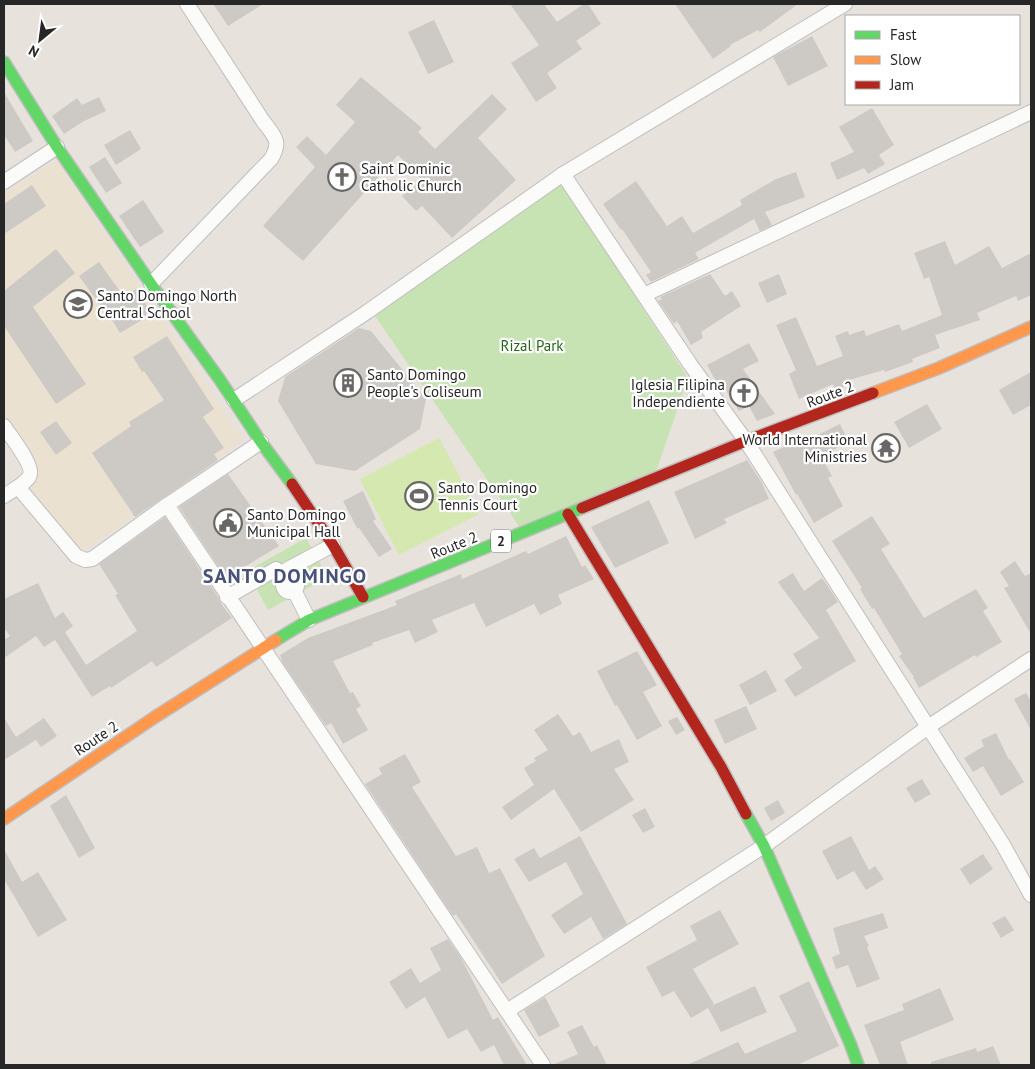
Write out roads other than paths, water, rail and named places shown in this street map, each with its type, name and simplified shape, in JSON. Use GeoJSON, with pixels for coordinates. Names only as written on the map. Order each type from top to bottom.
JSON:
{"type":"FeatureCollection","features":[{"type":"Feature","properties":{"kind":"main road"},"geometry":{"type":"LineString","coordinates":[[4,62],[57,147],[151,284],[234,400],[261,442],[307,504],[363,596]]}},
{"type":"Feature","properties":{"kind":"main road","name":"Route 2"},"geometry":{"type":"LineString","coordinates":[[4,819],[160,713],[261,647],[308,620],[363,596],[746,442],[939,368],[1031,327]]}},
{"type":"Feature","properties":{"kind":"main road"},"geometry":{"type":"LineString","coordinates":[[568,514],[721,767],[764,846],[858,1065]]}},
{"type":"Feature","properties":{"kind":"street"},"geometry":{"type":"LineString","coordinates":[[151,284],[271,159],[278,144],[275,136],[263,121],[187,4]]}},
{"type":"Feature","properties":{"kind":"street"},"geometry":{"type":"LineString","coordinates":[[234,400],[367,312],[563,174],[845,4]]}},
{"type":"Feature","properties":{"kind":"street"},"geometry":{"type":"LineString","coordinates":[[644,295],[1031,112]]}},
{"type":"Feature","properties":{"kind":"street"},"geometry":{"type":"LineString","coordinates":[[4,182],[57,147]]}},
{"type":"Feature","properties":{"kind":"street"},"geometry":{"type":"LineString","coordinates":[[563,174],[690,364],[746,442],[1002,843],[1031,895]]}},
{"type":"Feature","properties":{"kind":"street"},"geometry":{"type":"LineString","coordinates":[[4,426],[29,464],[31,474],[18,487],[4,496]]}},
{"type":"Feature","properties":{"kind":"street"},"geometry":{"type":"LineString","coordinates":[[18,487],[76,556],[85,560],[92,559],[261,442]]}},
{"type":"Feature","properties":{"kind":"street"},"geometry":{"type":"LineString","coordinates":[[168,506],[543,1065]]}},
{"type":"Feature","properties":{"kind":"street"},"geometry":{"type":"LineString","coordinates":[[229,599],[284,575],[331,542]]}},
{"type":"Feature","properties":{"kind":"street"},"geometry":{"type":"LineString","coordinates":[[284,575],[308,620]]}},
{"type":"Feature","properties":{"kind":"street"},"geometry":{"type":"LineString","coordinates":[[507,1011],[764,846],[928,727],[1031,659]]}},
{"type":"Feature","properties":{"kind":"place","name":"Saint Dominic Catholic Church"},"geometry":{"type":"Point","coordinates":[342,177]}},
{"type":"Feature","properties":{"kind":"place","name":"Santo Domingo North Central School"},"geometry":{"type":"Point","coordinates":[78,304]}},
{"type":"Feature","properties":{"kind":"place","name":"Santo Domingo People's Coliseum"},"geometry":{"type":"Point","coordinates":[348,383]}},
{"type":"Feature","properties":{"kind":"place","name":"Iglesia Filipina Independiente"},"geometry":{"type":"Point","coordinates":[744,393]}},
{"type":"Feature","properties":{"kind":"place","name":"World International Ministries"},"geometry":{"type":"Point","coordinates":[886,448]}},
{"type":"Feature","properties":{"kind":"place","name":"Santo Domingo Tennis Court"},"geometry":{"type":"Point","coordinates":[419,496]}},
{"type":"Feature","properties":{"kind":"place","name":"Santo Domingo Municipal Hall"},"geometry":{"type":"Point","coordinates":[228,523]}},
{"type":"Feature","properties":{"kind":"district","name":"SANTO DOMINGO"},"geometry":{"type":"Point","coordinates":[285,576]}},
{"type":"Feature","properties":{"kind":"park label","name":"Rizal Park"},"geometry":{"type":"Point","coordinates":[532,345]}}]}
